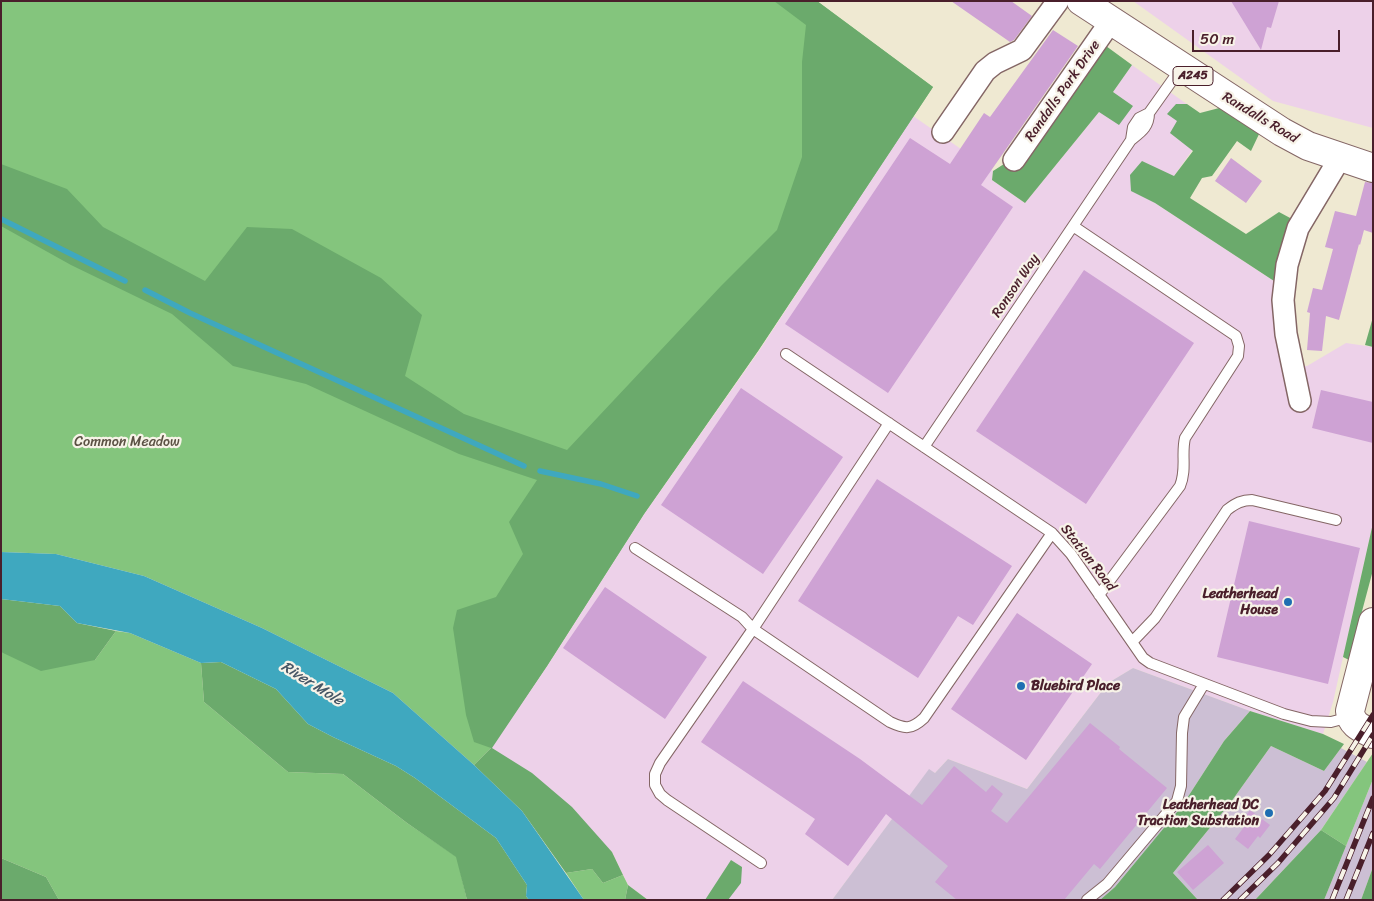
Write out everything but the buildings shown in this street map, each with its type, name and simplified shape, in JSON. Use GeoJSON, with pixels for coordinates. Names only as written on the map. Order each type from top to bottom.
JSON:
{"type":"FeatureCollection","features":[{"type":"Feature","properties":{"kind":"main road","name":"Randalls Road"},"geometry":{"type":"LineString","coordinates":[[1081,1],[1181,68],[1282,132],[1308,146],[1373,168]]}},
{"type":"Feature","properties":{"kind":"main road"},"geometry":{"type":"LineString","coordinates":[[1373,622],[1350,704],[1350,717],[1356,726],[1373,734]]}},
{"type":"Feature","properties":{"kind":"street"},"geometry":{"type":"LineString","coordinates":[[943,132],[985,71],[995,63],[1011,57],[1022,50],[1058,1]]}},
{"type":"Feature","properties":{"kind":"street","name":"Randalls Park Drive"},"geometry":{"type":"LineString","coordinates":[[1014,160],[1111,21]]}},
{"type":"Feature","properties":{"kind":"street"},"geometry":{"type":"LineString","coordinates":[[1300,401],[1286,334],[1283,300],[1287,264],[1298,228],[1340,158]]}},
{"type":"Feature","properties":{"kind":"lane","name":"Ronson Way"},"geometry":{"type":"LineString","coordinates":[[924,447],[1131,140],[1142,132],[1149,123],[1149,113],[1181,68]]}},
{"type":"Feature","properties":{"kind":"lane"},"geometry":{"type":"LineString","coordinates":[[1073,226],[1236,336],[1239,346],[1238,356],[1185,438],[1183,447],[1185,467],[1180,486],[1099,595]]}},
{"type":"Feature","properties":{"kind":"lane","name":"Station Road"},"geometry":{"type":"LineString","coordinates":[[786,354],[1052,532],[1071,554],[1143,658],[1150,663],[1284,714],[1311,721],[1332,722],[1350,717]]}},
{"type":"Feature","properties":{"kind":"lane"},"geometry":{"type":"LineString","coordinates":[[761,863],[667,800],[660,794],[655,785],[655,774],[660,763],[753,629],[888,423]]}},
{"type":"Feature","properties":{"kind":"lane"},"geometry":{"type":"LineString","coordinates":[[1133,642],[1155,618],[1228,510],[1235,503],[1242,500],[1252,500],[1336,520]]}},
{"type":"Feature","properties":{"kind":"lane"},"geometry":{"type":"LineString","coordinates":[[635,548],[742,617],[753,629],[890,722],[903,728],[915,726],[924,718],[1052,532]]}},
{"type":"Feature","properties":{"kind":"lane"},"geometry":{"type":"LineString","coordinates":[[1087,900],[1107,884],[1177,802],[1181,786],[1184,717],[1204,684]]}},
{"type":"Feature","properties":{"kind":"shaded area"},"geometry":{"type":"Polygon","coordinates":[[[1133,1],[1373,1],[1373,128],[1273,101],[1133,1]]]}},
{"type":"Feature","properties":{"kind":"shaded area"},"geometry":{"type":"Polygon","coordinates":[[[1132,65],[1212,122],[1155,203],[1274,281],[1282,366],[1307,366],[1346,343],[1373,347],[1373,523],[1333,702],[1323,734],[1250,711],[1133,668],[1108,683],[1027,789],[948,759],[935,773],[929,770],[832,900],[648,900],[628,885],[612,852],[491,748],[547,666],[644,514],[759,351],[913,116],[993,171],[992,180],[1025,203],[1099,112],[1132,65]]]}},
{"type":"Feature","properties":{"kind":"shaded area"},"geometry":{"type":"Polygon","coordinates":[[[1133,668],[1250,711],[1224,741],[1182,806],[1115,887],[1100,900],[832,900],[929,769],[935,773],[948,759],[1027,789],[1108,683],[1133,668]]]}},
{"type":"Feature","properties":{"kind":"shaded area"},"geometry":{"type":"Polygon","coordinates":[[[1271,746],[1324,771],[1341,748],[1367,762],[1321,830],[1255,900],[1198,900],[1173,873],[1231,802],[1271,746]]]}},
{"type":"Feature","properties":{"kind":"shaded area"},"geometry":{"type":"Polygon","coordinates":[[[1373,779],[1373,867],[1361,900],[1324,900],[1373,779]]]}},
{"type":"Feature","properties":{"kind":"green space","name":"Common Meadow"},"geometry":{"type":"Polygon","coordinates":[[[1,1],[817,1],[933,87],[758,351],[644,514],[547,666],[491,748],[474,765],[393,693],[262,628],[144,576],[56,554],[1,552],[1,1]]]}},
{"type":"Feature","properties":{"kind":"green space"},"geometry":{"type":"Polygon","coordinates":[[[774,1],[817,1],[933,87],[758,351],[644,514],[492,748],[532,773],[572,807],[612,852],[623,875],[603,883],[592,869],[566,873],[522,811],[474,765],[491,748],[474,742],[466,715],[453,628],[457,610],[496,597],[523,554],[509,522],[537,480],[459,454],[306,384],[233,366],[172,314],[71,265],[1,226],[1,164],[67,189],[103,227],[205,281],[247,227],[292,229],[381,278],[422,315],[405,376],[464,414],[567,450],[721,286],[777,230],[802,157],[802,62],[806,25],[774,1]]]}},
{"type":"Feature","properties":{"kind":"green space"},"geometry":{"type":"Polygon","coordinates":[[[1106,46],[1132,65],[1113,92],[1133,106],[1119,125],[1099,112],[1025,203],[992,180],[993,171],[1004,164],[1017,170],[1106,46]]]}},
{"type":"Feature","properties":{"kind":"green space"},"geometry":{"type":"Polygon","coordinates":[[[1176,104],[1187,104],[1200,113],[1223,107],[1260,132],[1251,151],[1237,141],[1212,176],[1202,178],[1190,198],[1246,234],[1279,212],[1292,219],[1274,281],[1155,203],[1131,191],[1130,175],[1142,161],[1174,176],[1193,151],[1170,133],[1177,121],[1167,114],[1176,104]]]}},
{"type":"Feature","properties":{"kind":"green space"},"geometry":{"type":"Polygon","coordinates":[[[1373,317],[1373,347],[1365,345],[1373,317]]]}},
{"type":"Feature","properties":{"kind":"green space"},"geometry":{"type":"Polygon","coordinates":[[[1373,523],[1373,570],[1349,660],[1343,657],[1373,523]]]}},
{"type":"Feature","properties":{"kind":"green space"},"geometry":{"type":"Polygon","coordinates":[[[1,599],[60,606],[77,623],[116,631],[95,660],[41,671],[1,652],[1,599]]]}},
{"type":"Feature","properties":{"kind":"green space"},"geometry":{"type":"Polygon","coordinates":[[[116,631],[130,633],[201,663],[204,702],[288,772],[343,774],[407,823],[457,857],[467,900],[59,900],[46,877],[1,858],[1,652],[95,660],[116,631]]]}},
{"type":"Feature","properties":{"kind":"green space"},"geometry":{"type":"Polygon","coordinates":[[[221,662],[276,689],[308,724],[396,766],[496,838],[527,885],[526,896],[529,900],[467,900],[456,857],[407,823],[343,774],[288,772],[204,702],[201,663],[221,662]]]}},
{"type":"Feature","properties":{"kind":"green space"},"geometry":{"type":"Polygon","coordinates":[[[1250,711],[1323,734],[1344,744],[1324,771],[1271,746],[1231,802],[1173,873],[1198,900],[1100,900],[1115,887],[1182,806],[1224,741],[1250,711]]]}},
{"type":"Feature","properties":{"kind":"green space"},"geometry":{"type":"Polygon","coordinates":[[[1373,753],[1373,779],[1346,846],[1321,830],[1373,753]]]}},
{"type":"Feature","properties":{"kind":"green space"},"geometry":{"type":"Polygon","coordinates":[[[1321,830],[1346,846],[1324,900],[1255,900],[1321,830]]]}},
{"type":"Feature","properties":{"kind":"green space"},"geometry":{"type":"Polygon","coordinates":[[[1,858],[46,877],[59,900],[1,900],[1,858]]]}},
{"type":"Feature","properties":{"kind":"green space"},"geometry":{"type":"Polygon","coordinates":[[[731,860],[742,867],[741,883],[728,900],[705,900],[731,860]]]}},
{"type":"Feature","properties":{"kind":"green space"},"geometry":{"type":"Polygon","coordinates":[[[1373,867],[1373,900],[1361,900],[1373,867]]]}},
{"type":"Feature","properties":{"kind":"green space"},"geometry":{"type":"Polygon","coordinates":[[[592,869],[603,883],[623,875],[628,885],[625,900],[584,900],[566,873],[592,869]]]}},
{"type":"Feature","properties":{"kind":"green space"},"geometry":{"type":"Polygon","coordinates":[[[628,885],[648,900],[625,900],[628,885]]]}},
{"type":"Feature","properties":{"kind":"water","name":"River Mole"},"geometry":{"type":"Polygon","coordinates":[[[1,552],[56,554],[144,576],[262,628],[393,693],[474,765],[522,811],[584,900],[529,900],[526,896],[527,885],[496,838],[396,766],[308,724],[276,689],[221,662],[201,663],[130,633],[77,623],[60,606],[1,599],[1,552]]]}},
{"type":"Feature","properties":{"kind":"waterway"},"geometry":{"type":"LineString","coordinates":[[1,219],[125,281]]}},
{"type":"Feature","properties":{"kind":"waterway"},"geometry":{"type":"LineString","coordinates":[[145,290],[190,313],[524,466]]}},
{"type":"Feature","properties":{"kind":"waterway"},"geometry":{"type":"LineString","coordinates":[[540,471],[601,484],[637,496]]}},
{"type":"Feature","properties":{"kind":"railway"},"geometry":{"type":"LineString","coordinates":[[1223,900],[1269,855],[1325,791],[1373,715]]}},
{"type":"Feature","properties":{"kind":"railway"},"geometry":{"type":"LineString","coordinates":[[1240,900],[1278,863],[1334,798],[1373,735]]}},
{"type":"Feature","properties":{"kind":"railway"},"geometry":{"type":"LineString","coordinates":[[1332,900],[1373,798]]}},
{"type":"Feature","properties":{"kind":"railway"},"geometry":{"type":"LineString","coordinates":[[1346,900],[1373,833]]}},
{"type":"Feature","properties":{"kind":"place","name":"Leatherhead House"},"geometry":{"type":"Point","coordinates":[1288,602]}},
{"type":"Feature","properties":{"kind":"place","name":"Bluebird Place"},"geometry":{"type":"Point","coordinates":[1021,686]}},
{"type":"Feature","properties":{"kind":"place","name":"Leatherhead DC Traction Substation"},"geometry":{"type":"Point","coordinates":[1269,813]}}]}
